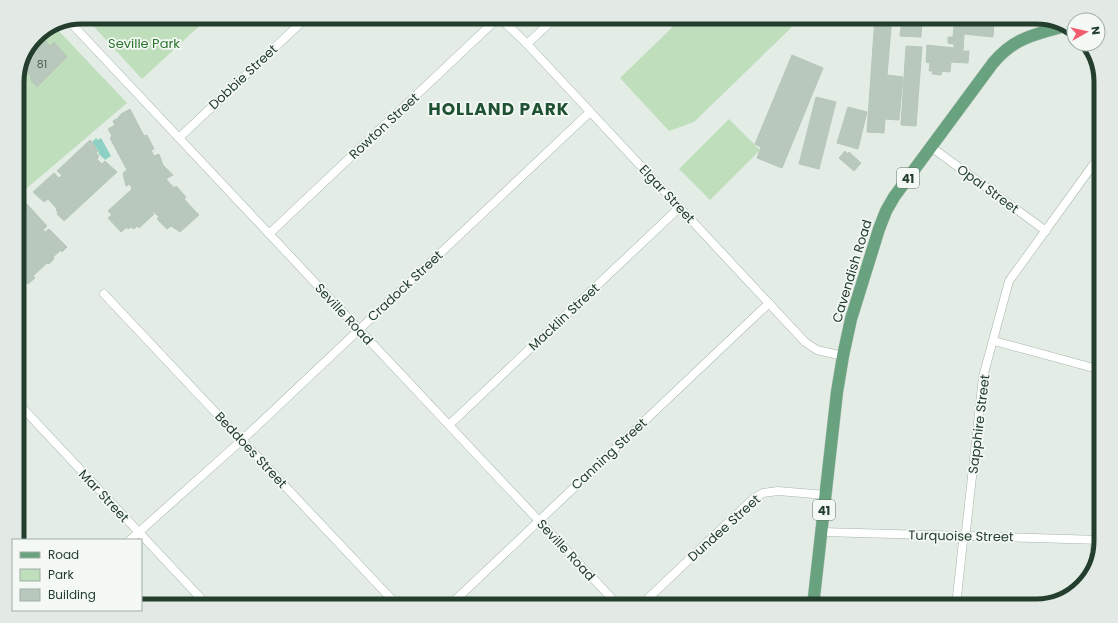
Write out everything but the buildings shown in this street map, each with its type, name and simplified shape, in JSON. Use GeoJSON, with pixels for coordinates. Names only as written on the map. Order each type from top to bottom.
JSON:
{"type":"FeatureCollection","features":[{"type":"Feature","properties":{"kind":"main road","name":"Cavendish Road"},"geometry":{"type":"LineString","coordinates":[[814,599],[837,392],[843,356],[851,319],[883,217],[894,197],[992,63],[1003,51],[1022,39],[1060,28]]}},
{"type":"Feature","properties":{"kind":"street","name":"Dobbie Street"},"geometry":{"type":"LineString","coordinates":[[179,138],[300,24]]}},
{"type":"Feature","properties":{"kind":"street","name":"Rowton Street"},"geometry":{"type":"LineString","coordinates":[[269,234],[492,24]]}},
{"type":"Feature","properties":{"kind":"street","name":"Elgar Street"},"geometry":{"type":"LineString","coordinates":[[506,24],[527,44],[679,208],[809,345],[821,352],[843,356]]}},
{"type":"Feature","properties":{"kind":"street"},"geometry":{"type":"LineString","coordinates":[[527,44],[548,24]]}},
{"type":"Feature","properties":{"kind":"street","name":"Seville Road"},"geometry":{"type":"LineString","coordinates":[[73,25],[613,599]]}},
{"type":"Feature","properties":{"kind":"street","name":"Cradock Street"},"geometry":{"type":"LineString","coordinates":[[131,539],[242,440],[590,112]]}},
{"type":"Feature","properties":{"kind":"street","name":"Opal Street"},"geometry":{"type":"LineString","coordinates":[[931,147],[1046,231]]}},
{"type":"Feature","properties":{"kind":"street","name":"Sapphire Street"},"geometry":{"type":"LineString","coordinates":[[957,599],[983,377],[994,341],[1009,281],[1094,165]]}},
{"type":"Feature","properties":{"kind":"street","name":"Macklin Street"},"geometry":{"type":"LineString","coordinates":[[449,425],[679,208]]}},
{"type":"Feature","properties":{"kind":"street","name":"Beddoes Street"},"geometry":{"type":"LineString","coordinates":[[104,294],[391,599]]}},
{"type":"Feature","properties":{"kind":"street","name":"Canning Street"},"geometry":{"type":"LineString","coordinates":[[456,599],[769,302]]}},
{"type":"Feature","properties":{"kind":"street"},"geometry":{"type":"LineString","coordinates":[[994,341],[1094,368]]}},
{"type":"Feature","properties":{"kind":"street","name":"Mar Street"},"geometry":{"type":"LineString","coordinates":[[24,409],[201,599]]}},
{"type":"Feature","properties":{"kind":"street","name":"Dundee Street"},"geometry":{"type":"LineString","coordinates":[[647,599],[753,499],[763,493],[778,491],[826,495]]}},
{"type":"Feature","properties":{"kind":"street","name":"Turquoise Street"},"geometry":{"type":"LineString","coordinates":[[822,532],[1094,540]]}},
{"type":"Feature","properties":{"kind":"green space","name":"Seville Park"},"geometry":{"type":"Polygon","coordinates":[[[91,24],[201,24],[142,79],[91,24]]]}},
{"type":"Feature","properties":{"kind":"green space"},"geometry":{"type":"Polygon","coordinates":[[[676,24],[789,24],[792,27],[694,122],[669,131],[620,78],[676,24]]]}},
{"type":"Feature","properties":{"kind":"green space"},"geometry":{"type":"Polygon","coordinates":[[[57,29],[127,103],[24,191],[24,78],[28,59],[41,41],[57,29]]]}},
{"type":"Feature","properties":{"kind":"green space"},"geometry":{"type":"Polygon","coordinates":[[[729,119],[760,150],[710,200],[679,169],[729,119]]]}},
{"type":"Feature","properties":{"kind":"water"},"geometry":{"type":"Polygon","coordinates":[[[96,138],[98,140],[101,138],[111,156],[105,160],[98,153],[99,152],[92,142],[96,138]]]}},
{"type":"Feature","properties":{"kind":"district","name":"HOLLAND PARK"},"geometry":{"type":"Point","coordinates":[499,109]}}]}
